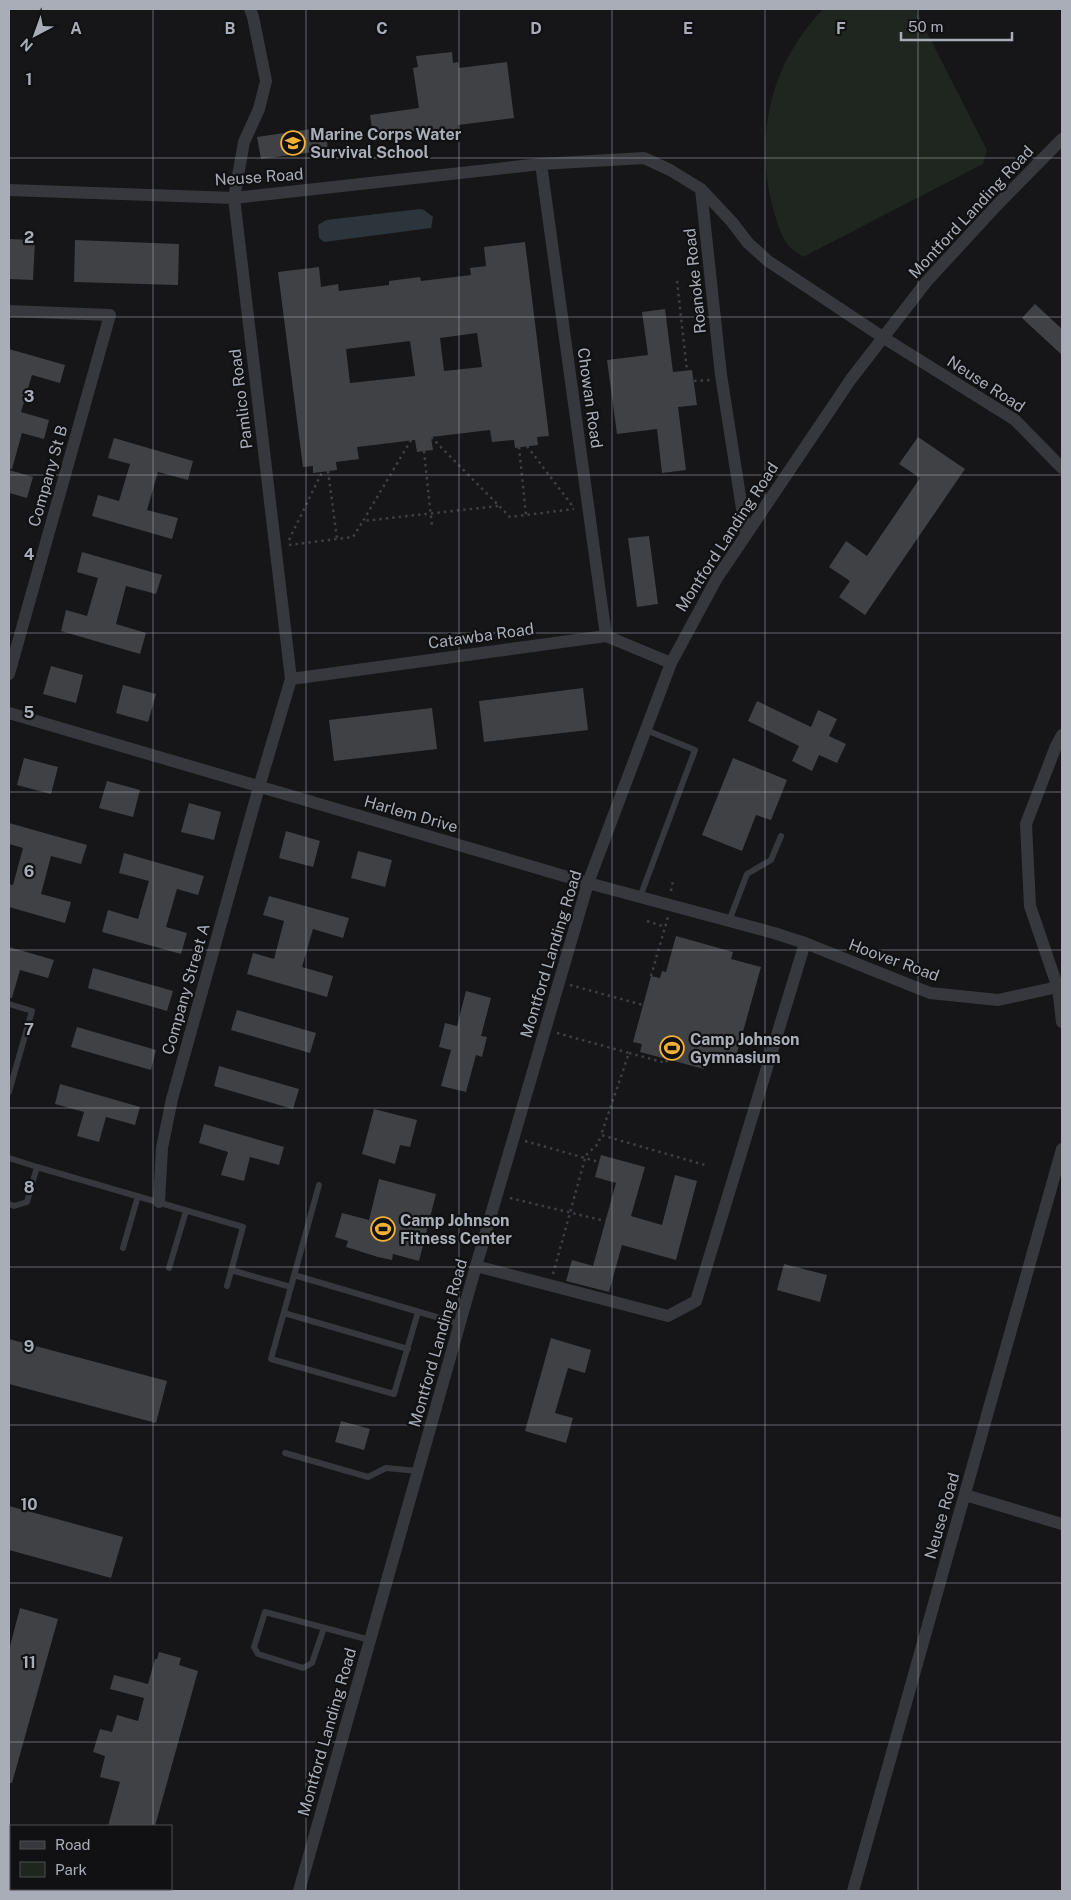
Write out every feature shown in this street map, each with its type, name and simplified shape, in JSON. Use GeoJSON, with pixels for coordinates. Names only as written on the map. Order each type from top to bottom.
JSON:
{"type":"FeatureCollection","features":[{"type":"Feature","properties":{"kind":"street","name":"Pamlico Road"},"geometry":{"type":"LineString","coordinates":[[250,9],[266,81],[259,109],[244,142],[234,198],[291,679],[259,787]]}},
{"type":"Feature","properties":{"kind":"street","name":"Montford Landing Road"},"geometry":{"type":"LineString","coordinates":[[300,1891],[476,1266],[588,883],[671,663],[717,578],[851,379],[928,281],[998,204],[1062,139]]}},
{"type":"Feature","properties":{"kind":"street"},"geometry":{"type":"LineString","coordinates":[[541,164],[644,158],[670,170],[701,190]]}},
{"type":"Feature","properties":{"kind":"street","name":"Neuse Road"},"geometry":{"type":"LineString","coordinates":[[9,190],[234,198],[541,164]]}},
{"type":"Feature","properties":{"kind":"street","name":"Chowan Road"},"geometry":{"type":"LineString","coordinates":[[541,164],[606,636]]}},
{"type":"Feature","properties":{"kind":"street","name":"Neuse Road"},"geometry":{"type":"LineString","coordinates":[[701,190],[732,222],[748,243],[768,261],[884,338],[1016,420],[1062,468]]}},
{"type":"Feature","properties":{"kind":"street","name":"Roanoke Road"},"geometry":{"type":"LineString","coordinates":[[701,190],[721,375],[746,534]]}},
{"type":"Feature","properties":{"kind":"street","name":"Company St B"},"geometry":{"type":"LineString","coordinates":[[9,310],[110,315],[9,674]]}},
{"type":"Feature","properties":{"kind":"street"},"geometry":{"type":"LineString","coordinates":[[606,636],[671,663]]}},
{"type":"Feature","properties":{"kind":"street","name":"Catawba Road"},"geometry":{"type":"LineString","coordinates":[[291,679],[606,636]]}},
{"type":"Feature","properties":{"kind":"street","name":"Harlem Drive"},"geometry":{"type":"LineString","coordinates":[[9,713],[588,883],[805,943]]}},
{"type":"Feature","properties":{"kind":"street"},"geometry":{"type":"LineString","coordinates":[[1062,735],[1026,824],[1030,906],[1060,987],[1062,1022]]}},
{"type":"Feature","properties":{"kind":"street","name":"Company Street A"},"geometry":{"type":"LineString","coordinates":[[159,1202],[162,1148],[172,1099],[259,787]]}},
{"type":"Feature","properties":{"kind":"street"},"geometry":{"type":"LineString","coordinates":[[476,1266],[668,1316],[696,1301],[805,943]]}},
{"type":"Feature","properties":{"kind":"street","name":"Hoover Road"},"geometry":{"type":"LineString","coordinates":[[805,943],[930,994],[998,1000],[1060,987]]}},
{"type":"Feature","properties":{"kind":"street","name":"Neuse Road"},"geometry":{"type":"LineString","coordinates":[[853,1891],[1062,1149]]}},
{"type":"Feature","properties":{"kind":"street"},"geometry":{"type":"LineString","coordinates":[[965,1495],[1062,1524]]}},
{"type":"Feature","properties":{"kind":"lane"},"geometry":{"type":"LineString","coordinates":[[640,897],[695,750],[646,730]]}},
{"type":"Feature","properties":{"kind":"lane"},"geometry":{"type":"LineString","coordinates":[[729,921],[747,874],[771,860],[781,836]]}},
{"type":"Feature","properties":{"kind":"lane"},"geometry":{"type":"LineString","coordinates":[[9,1004],[32,1011],[9,1092]]}},
{"type":"Feature","properties":{"kind":"lane"},"geometry":{"type":"LineString","coordinates":[[9,1158],[242,1227],[227,1286]]}},
{"type":"Feature","properties":{"kind":"lane"},"geometry":{"type":"LineString","coordinates":[[9,1204],[14,1206],[27,1202],[37,1167]]}},
{"type":"Feature","properties":{"kind":"lane"},"geometry":{"type":"LineString","coordinates":[[319,1185],[271,1359],[394,1394],[418,1312]]}},
{"type":"Feature","properties":{"kind":"lane"},"geometry":{"type":"LineString","coordinates":[[123,1248],[138,1196]]}},
{"type":"Feature","properties":{"kind":"lane"},"geometry":{"type":"LineString","coordinates":[[170,1268],[186,1211]]}},
{"type":"Feature","properties":{"kind":"lane"},"geometry":{"type":"LineString","coordinates":[[231,1270],[291,1287]]}},
{"type":"Feature","properties":{"kind":"lane"},"geometry":{"type":"LineString","coordinates":[[294,1275],[460,1324]]}},
{"type":"Feature","properties":{"kind":"lane"},"geometry":{"type":"LineString","coordinates":[[284,1313],[408,1349]]}},
{"type":"Feature","properties":{"kind":"lane"},"geometry":{"type":"LineString","coordinates":[[285,1453],[368,1477],[386,1468],[418,1471]]}},
{"type":"Feature","properties":{"kind":"lane"},"geometry":{"type":"LineString","coordinates":[[324,1628],[312,1663],[303,1668],[258,1654],[254,1647],[265,1612],[370,1640]]}},
{"type":"Feature","properties":{"kind":"path"},"geometry":{"type":"LineString","coordinates":[[677,281],[687,371]]}},
{"type":"Feature","properties":{"kind":"path"},"geometry":{"type":"LineString","coordinates":[[431,438],[510,517],[588,507]]}},
{"type":"Feature","properties":{"kind":"path"},"geometry":{"type":"LineString","coordinates":[[322,472],[287,545],[353,537],[411,440]]}},
{"type":"Feature","properties":{"kind":"path"},"geometry":{"type":"LineString","coordinates":[[527,446],[575,509]]}},
{"type":"Feature","properties":{"kind":"path"},"geometry":{"type":"LineString","coordinates":[[519,447],[526,514]]}},
{"type":"Feature","properties":{"kind":"path"},"geometry":{"type":"LineString","coordinates":[[424,451],[432,528]]}},
{"type":"Feature","properties":{"kind":"path"},"geometry":{"type":"LineString","coordinates":[[328,471],[337,539]]}},
{"type":"Feature","properties":{"kind":"path"},"geometry":{"type":"LineString","coordinates":[[362,521],[498,506]]}},
{"type":"Feature","properties":{"kind":"path"},"geometry":{"type":"LineString","coordinates":[[650,976],[665,927],[673,880]]}},
{"type":"Feature","properties":{"kind":"path"},"geometry":{"type":"LineString","coordinates":[[646,921],[665,927]]}},
{"type":"Feature","properties":{"kind":"path"},"geometry":{"type":"LineString","coordinates":[[559,982],[643,1005]]}},
{"type":"Feature","properties":{"kind":"path"},"geometry":{"type":"LineString","coordinates":[[545,1030],[666,1063],[667,1059]]}},
{"type":"Feature","properties":{"kind":"path"},"geometry":{"type":"LineString","coordinates":[[550,1285],[586,1155],[598,1144],[629,1052]]}},
{"type":"Feature","properties":{"kind":"path"},"geometry":{"type":"LineString","coordinates":[[600,1135],[705,1164]]}},
{"type":"Feature","properties":{"kind":"path"},"geometry":{"type":"LineString","coordinates":[[514,1138],[599,1162]]}},
{"type":"Feature","properties":{"kind":"path"},"geometry":{"type":"LineString","coordinates":[[497,1195],[605,1221]]}},
{"type":"Feature","properties":{"kind":"green space"},"geometry":{"type":"Polygon","coordinates":[[[823,9],[915,9],[987,150],[983,164],[803,257],[788,245],[776,219],[769,191],[766,141],[768,117],[782,71],[806,28],[823,9]]]}},
{"type":"Feature","properties":{"kind":"shaded area"},"geometry":{"type":"Polygon","coordinates":[[[420,209],[433,217],[431,228],[324,242],[319,238],[318,225],[326,220],[420,209]]]}},
{"type":"Feature","properties":{"kind":"building"},"geometry":{"type":"Polygon","coordinates":[[[452,52],[453,63],[458,62],[459,68],[507,62],[514,118],[458,125],[459,132],[431,136],[430,129],[373,136],[370,115],[419,108],[413,68],[418,67],[416,56],[452,52]]]}},
{"type":"Feature","properties":{"kind":"building","name":"Marine Corps Water Survival School"},"geometry":{"type":"Polygon","coordinates":[[[325,127],[328,150],[261,159],[257,137],[325,127]]]}},
{"type":"Feature","properties":{"kind":"building"},"geometry":{"type":"Polygon","coordinates":[[[9,239],[35,240],[33,280],[9,279],[9,239]]]}},
{"type":"Feature","properties":{"kind":"building"},"geometry":{"type":"Polygon","coordinates":[[[75,240],[179,244],[178,285],[74,282],[75,240]]]}},
{"type":"Feature","properties":{"kind":"building"},"geometry":{"type":"Polygon","coordinates":[[[525,242],[549,436],[537,437],[538,445],[515,448],[514,440],[492,442],[490,430],[431,437],[433,450],[417,452],[415,440],[357,447],[359,459],[336,462],[337,470],[313,473],[313,466],[303,467],[278,272],[319,267],[321,287],[338,284],[339,291],[389,285],[389,281],[420,277],[421,281],[471,275],[470,268],[486,266],[484,247],[525,242]],[[477,333],[440,338],[444,371],[482,367],[477,333]],[[410,341],[346,349],[350,383],[415,376],[410,341]]]}},
{"type":"Feature","properties":{"kind":"building"},"geometry":{"type":"Polygon","coordinates":[[[1035,304],[1062,329],[1062,355],[1022,318],[1035,304]]]}},
{"type":"Feature","properties":{"kind":"building"},"geometry":{"type":"Polygon","coordinates":[[[665,309],[673,372],[692,370],[697,405],[678,407],[686,470],[662,473],[657,429],[617,434],[607,360],[648,355],[642,312],[665,309]]]}},
{"type":"Feature","properties":{"kind":"building"},"geometry":{"type":"Polygon","coordinates":[[[9,349],[65,365],[60,383],[32,375],[21,412],[49,420],[44,439],[22,433],[12,469],[9,469],[9,349]]]}},
{"type":"Feature","properties":{"kind":"building"},"geometry":{"type":"Polygon","coordinates":[[[918,437],[965,469],[865,615],[839,597],[850,581],[829,567],[846,541],[867,556],[920,478],[899,464],[918,437]]]}},
{"type":"Feature","properties":{"kind":"building"},"geometry":{"type":"Polygon","coordinates":[[[114,438],[193,461],[188,480],[158,472],[147,510],[178,518],[172,539],[92,516],[98,495],[119,501],[130,464],[108,458],[114,438]]]}},
{"type":"Feature","properties":{"kind":"building"},"geometry":{"type":"Polygon","coordinates":[[[9,470],[33,477],[27,498],[9,493],[9,470]]]}},
{"type":"Feature","properties":{"kind":"building"},"geometry":{"type":"Polygon","coordinates":[[[649,536],[658,604],[637,607],[628,538],[649,536]]]}},
{"type":"Feature","properties":{"kind":"building"},"geometry":{"type":"Polygon","coordinates":[[[82,552],[162,575],[156,594],[126,586],[116,624],[146,633],[140,654],[61,631],[66,610],[87,616],[98,578],[77,572],[82,552]]]}},
{"type":"Feature","properties":{"kind":"building"},"geometry":{"type":"Polygon","coordinates":[[[51,666],[83,675],[76,703],[43,694],[51,666]]]}},
{"type":"Feature","properties":{"kind":"building"},"geometry":{"type":"Polygon","coordinates":[[[123,685],[156,694],[148,722],[116,713],[123,685]]]}},
{"type":"Feature","properties":{"kind":"building"},"geometry":{"type":"Polygon","coordinates":[[[583,688],[588,730],[484,742],[479,701],[583,688]]]}},
{"type":"Feature","properties":{"kind":"building"},"geometry":{"type":"Polygon","coordinates":[[[757,701],[811,727],[818,710],[837,719],[829,736],[846,744],[837,763],[819,755],[812,771],[792,761],[799,746],[748,721],[757,701]]]}},
{"type":"Feature","properties":{"kind":"building"},"geometry":{"type":"Polygon","coordinates":[[[432,708],[437,749],[334,761],[329,720],[432,708]]]}},
{"type":"Feature","properties":{"kind":"building"},"geometry":{"type":"Polygon","coordinates":[[[24,758],[58,767],[51,794],[17,785],[24,758]]]}},
{"type":"Feature","properties":{"kind":"building"},"geometry":{"type":"Polygon","coordinates":[[[733,758],[787,780],[771,820],[756,815],[742,851],[702,835],[733,758]]]}},
{"type":"Feature","properties":{"kind":"building"},"geometry":{"type":"Polygon","coordinates":[[[107,781],[140,790],[133,817],[99,808],[107,781]]]}},
{"type":"Feature","properties":{"kind":"building"},"geometry":{"type":"Polygon","coordinates":[[[189,803],[221,812],[214,840],[181,832],[189,803]]]}},
{"type":"Feature","properties":{"kind":"building"},"geometry":{"type":"Polygon","coordinates":[[[9,823],[87,845],[81,864],[51,856],[41,894],[71,902],[65,923],[9,907],[9,884],[13,885],[23,848],[9,844],[9,823]]]}},
{"type":"Feature","properties":{"kind":"building"},"geometry":{"type":"Polygon","coordinates":[[[286,831],[320,841],[313,867],[279,858],[286,831]]]}},
{"type":"Feature","properties":{"kind":"building"},"geometry":{"type":"Polygon","coordinates":[[[358,851],[392,860],[385,887],[351,878],[358,851]]]}},
{"type":"Feature","properties":{"kind":"building"},"geometry":{"type":"Polygon","coordinates":[[[124,853],[204,876],[198,895],[177,889],[166,927],[187,933],[181,954],[102,932],[108,910],[138,919],[149,881],[119,873],[124,853]]]}},
{"type":"Feature","properties":{"kind":"building"},"geometry":{"type":"Polygon","coordinates":[[[269,896],[349,918],[343,938],[313,929],[302,967],[333,976],[327,997],[247,974],[253,953],[274,959],[284,921],[263,915],[269,896]]]}},
{"type":"Feature","properties":{"kind":"building"},"geometry":{"type":"Polygon","coordinates":[[[676,936],[733,952],[731,959],[761,967],[734,1064],[707,1057],[704,1069],[640,1052],[642,1044],[633,1042],[651,976],[660,978],[662,971],[666,972],[676,936]]]}},
{"type":"Feature","properties":{"kind":"building"},"geometry":{"type":"Polygon","coordinates":[[[9,947],[54,960],[48,978],[20,970],[12,998],[9,998],[9,947]]]}},
{"type":"Feature","properties":{"kind":"building"},"geometry":{"type":"Polygon","coordinates":[[[93,968],[173,991],[167,1011],[88,988],[93,968]]]}},
{"type":"Feature","properties":{"kind":"building"},"geometry":{"type":"Polygon","coordinates":[[[466,991],[491,998],[481,1036],[487,1037],[482,1057],[476,1055],[466,1092],[441,1086],[451,1050],[439,1047],[445,1023],[457,1026],[466,991]]]}},
{"type":"Feature","properties":{"kind":"building"},"geometry":{"type":"Polygon","coordinates":[[[237,1010],[316,1033],[310,1053],[231,1030],[237,1010]]]}},
{"type":"Feature","properties":{"kind":"building"},"geometry":{"type":"Polygon","coordinates":[[[77,1027],[156,1050],[151,1070],[71,1047],[77,1027]]]}},
{"type":"Feature","properties":{"kind":"building"},"geometry":{"type":"Polygon","coordinates":[[[219,1066],[299,1089],[293,1109],[214,1086],[219,1066]]]}},
{"type":"Feature","properties":{"kind":"building"},"geometry":{"type":"Polygon","coordinates":[[[60,1084],[140,1107],[135,1125],[106,1117],[99,1142],[77,1136],[84,1112],[55,1104],[60,1084]]]}},
{"type":"Feature","properties":{"kind":"building"},"geometry":{"type":"Polygon","coordinates":[[[374,1109],[417,1120],[410,1147],[400,1145],[395,1164],[362,1154],[374,1109]]]}},
{"type":"Feature","properties":{"kind":"building"},"geometry":{"type":"Polygon","coordinates":[[[204,1124],[284,1147],[279,1165],[250,1157],[244,1181],[221,1175],[228,1152],[199,1143],[204,1124]]]}},
{"type":"Feature","properties":{"kind":"building"},"geometry":{"type":"Polygon","coordinates":[[[601,1155],[645,1167],[631,1216],[662,1225],[675,1175],[697,1181],[676,1260],[622,1245],[609,1292],[566,1281],[572,1260],[593,1266],[616,1183],[595,1177],[601,1155]]]}},
{"type":"Feature","properties":{"kind":"building","name":"Camp Johnson Fitness Center"},"geometry":{"type":"Polygon","coordinates":[[[379,1179],[436,1194],[419,1261],[393,1254],[392,1260],[378,1257],[346,1247],[348,1241],[335,1237],[342,1213],[369,1220],[379,1179]]]}},
{"type":"Feature","properties":{"kind":"building"},"geometry":{"type":"Polygon","coordinates":[[[784,1264],[827,1275],[820,1302],[777,1290],[784,1264]]]}},
{"type":"Feature","properties":{"kind":"building"},"geometry":{"type":"Polygon","coordinates":[[[551,1338],[591,1350],[585,1373],[568,1368],[555,1413],[573,1418],[566,1443],[525,1431],[551,1338]]]}},
{"type":"Feature","properties":{"kind":"building"},"geometry":{"type":"Polygon","coordinates":[[[9,1339],[167,1381],[156,1423],[9,1384],[9,1339]]]}},
{"type":"Feature","properties":{"kind":"building"},"geometry":{"type":"Polygon","coordinates":[[[341,1421],[370,1429],[364,1450],[335,1442],[341,1421]]]}},
{"type":"Feature","properties":{"kind":"building"},"geometry":{"type":"Polygon","coordinates":[[[9,1506],[123,1537],[111,1578],[9,1550],[9,1506]]]}},
{"type":"Feature","properties":{"kind":"building"},"geometry":{"type":"Polygon","coordinates":[[[20,1608],[58,1619],[12,1783],[9,1783],[9,1650],[20,1608]]]}},
{"type":"Feature","properties":{"kind":"building"},"geometry":{"type":"Polygon","coordinates":[[[159,1652],[181,1658],[179,1665],[198,1671],[155,1825],[108,1825],[120,1782],[100,1777],[105,1756],[93,1752],[100,1729],[112,1732],[117,1715],[138,1721],[144,1698],[110,1689],[114,1675],[148,1684],[155,1659],[157,1659],[159,1652]]]}},
{"type":"Feature","properties":{"kind":"place","name":"Marine Corps Water Survival School"},"geometry":{"type":"Point","coordinates":[293,143]}},
{"type":"Feature","properties":{"kind":"place","name":"Camp Johnson Gymnasium"},"geometry":{"type":"Point","coordinates":[672,1048]}},
{"type":"Feature","properties":{"kind":"place","name":"Camp Johnson Fitness Center"},"geometry":{"type":"Point","coordinates":[383,1229]}}]}
